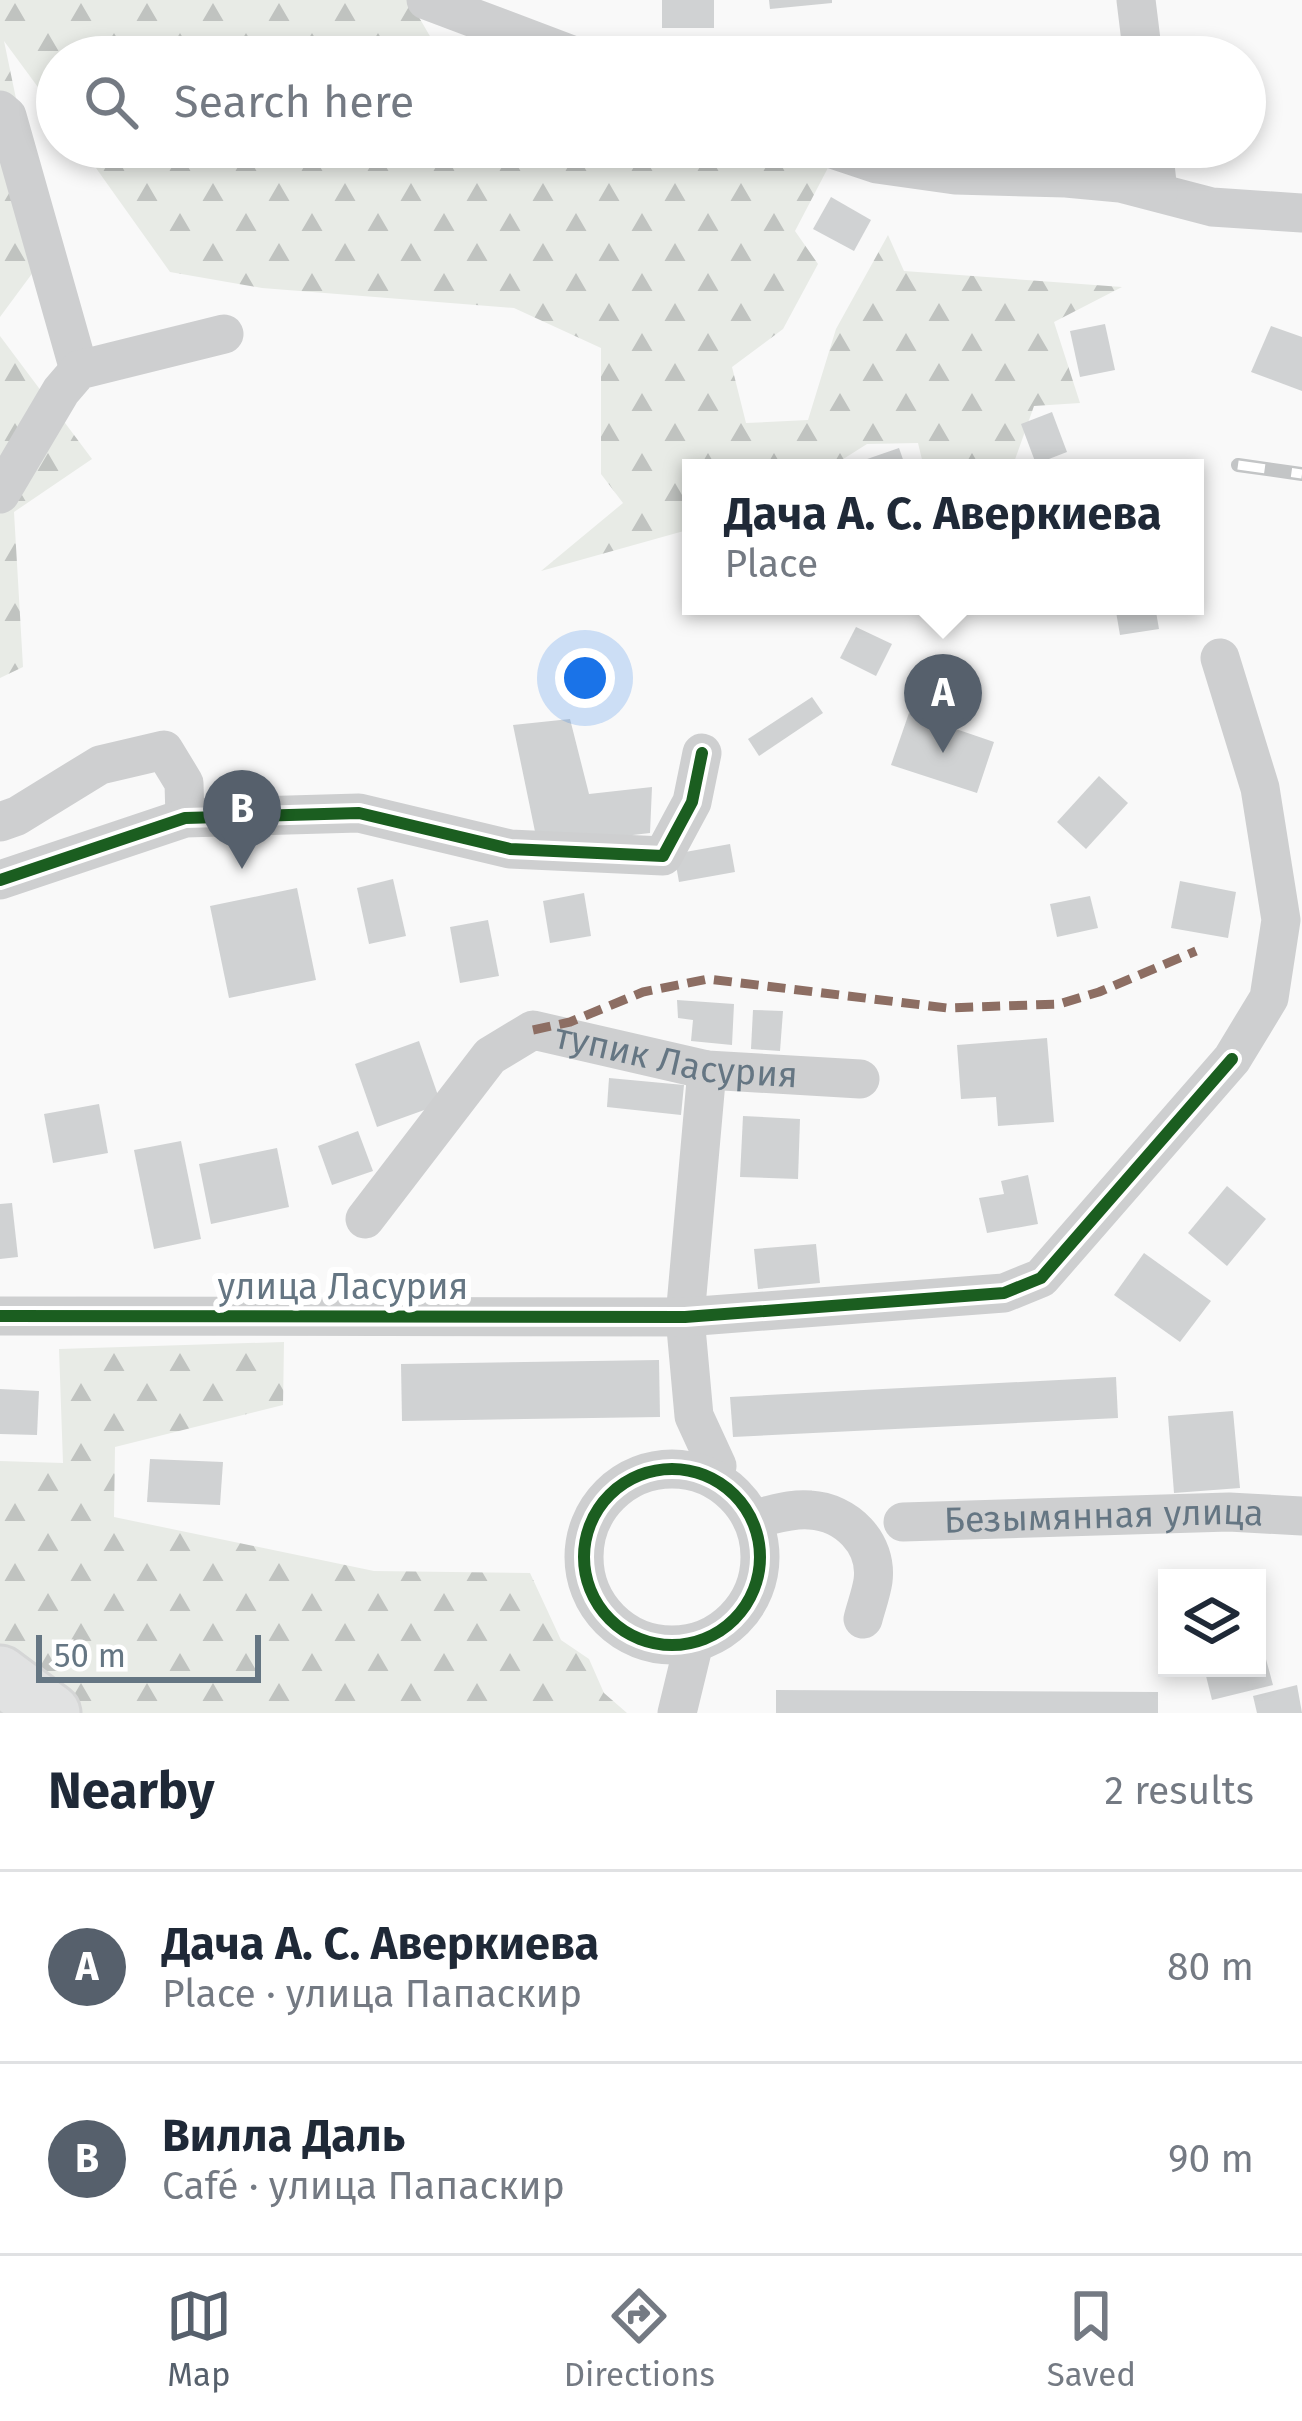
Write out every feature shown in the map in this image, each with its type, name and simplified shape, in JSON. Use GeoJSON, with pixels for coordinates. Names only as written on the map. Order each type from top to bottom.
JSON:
{"type":"FeatureCollection","features":[{"type":"Feature","properties":{"kind":"highway"},"geometry":{"type":"LineString","coordinates":[[0,1676],[51,1713]]}},
{"type":"Feature","properties":{"kind":"street"},"geometry":{"type":"LineString","coordinates":[[426,0],[522,36]]}},
{"type":"Feature","properties":{"kind":"street"},"geometry":{"type":"LineString","coordinates":[[1136,0],[1140,36]]}},
{"type":"Feature","properties":{"kind":"street"},"geometry":{"type":"LineString","coordinates":[[0,110],[7,116],[79,370]]}},
{"type":"Feature","properties":{"kind":"street"},"geometry":{"type":"LineString","coordinates":[[904,168],[955,176],[1120,183],[1212,207],[1302,213]]}},
{"type":"Feature","properties":{"kind":"street"},"geometry":{"type":"LineString","coordinates":[[1155,168],[1158,192]]}},
{"type":"Feature","properties":{"kind":"street"},"geometry":{"type":"LineString","coordinates":[[0,494],[61,391],[79,370],[224,334]]}},
{"type":"Feature","properties":{"kind":"street","name":"улица Ласурия"},"geometry":{"type":"LineString","coordinates":[[0,1316],[685,1317],[1004,1293],[1041,1278],[1232,1058],[1269,998],[1281,920],[1260,788],[1220,658]]}},
{"type":"Feature","properties":{"kind":"street"},"geometry":{"type":"LineString","coordinates":[[0,823],[100,765],[164,750],[184,783],[185,818]]}},
{"type":"Feature","properties":{"kind":"street"},"geometry":{"type":"LineString","coordinates":[[0,880],[185,818],[358,813],[510,849],[663,856],[692,802],[702,753]]}},
{"type":"Feature","properties":{"kind":"street","name":"тупик Ласурия"},"geometry":{"type":"LineString","coordinates":[[365,1219],[490,1055],[533,1030],[707,1070],[860,1079]]}},
{"type":"Feature","properties":{"kind":"street"},"geometry":{"type":"LineString","coordinates":[[707,1070],[685,1317],[694,1416],[717,1466],[713,1478]]}},
{"type":"Feature","properties":{"kind":"street"},"geometry":{"type":"LineString","coordinates":[[658,1470],[687,1470],[713,1478],[737,1497],[752,1519],[761,1552],[757,1582],[743,1609],[721,1630],[694,1643],[665,1645],[638,1639],[613,1624],[595,1602],[585,1575],[584,1547],[592,1519],[608,1496],[631,1479],[658,1470]]}},
{"type":"Feature","properties":{"kind":"street"},"geometry":{"type":"LineString","coordinates":[[752,1519],[807,1509],[848,1523],[868,1545],[874,1577],[863,1619]]}},
{"type":"Feature","properties":{"kind":"street","name":"Безымянная улица"},"geometry":{"type":"LineString","coordinates":[[903,1522],[1229,1512],[1302,1516]]}},
{"type":"Feature","properties":{"kind":"street"},"geometry":{"type":"LineString","coordinates":[[677,1713],[694,1643]]}},
{"type":"Feature","properties":{"kind":"green space"},"geometry":{"type":"Polygon","coordinates":[[[0,0],[409,0],[430,36],[36,36],[36,84],[4,41],[48,252],[0,317],[0,0]]]}},
{"type":"Feature","properties":{"kind":"green space"},"geometry":{"type":"Polygon","coordinates":[[[96,168],[828,168],[795,231],[818,264],[783,329],[732,367],[746,423],[808,420],[836,329],[888,235],[904,271],[1122,287],[1054,322],[1080,403],[1034,406],[1015,459],[922,459],[918,443],[867,444],[843,459],[682,459],[682,532],[541,571],[623,503],[601,474],[601,348],[514,308],[262,288],[170,272],[96,168]]]}},
{"type":"Feature","properties":{"kind":"green space"},"geometry":{"type":"Polygon","coordinates":[[[0,336],[92,459],[14,512],[23,667],[0,678],[0,336]]]}},
{"type":"Feature","properties":{"kind":"green space"},"geometry":{"type":"Polygon","coordinates":[[[284,1342],[283,1405],[115,1447],[114,1517],[374,1571],[530,1573],[561,1640],[589,1659],[604,1693],[627,1713],[74,1713],[0,1653],[0,1461],[63,1463],[59,1349],[284,1342]]]}},
{"type":"Feature","properties":{"kind":"building"},"geometry":{"type":"Polygon","coordinates":[[[662,0],[714,0],[714,28],[662,28],[662,0]]]}},
{"type":"Feature","properties":{"kind":"building"},"geometry":{"type":"Polygon","coordinates":[[[769,0],[832,0],[832,3],[770,9],[769,0]]]}},
{"type":"Feature","properties":{"kind":"building"},"geometry":{"type":"Polygon","coordinates":[[[831,197],[871,220],[854,251],[813,229],[831,197]]]}},
{"type":"Feature","properties":{"kind":"building"},"geometry":{"type":"Polygon","coordinates":[[[1105,324],[1115,370],[1080,377],[1070,331],[1105,324]]]}},
{"type":"Feature","properties":{"kind":"building"},"geometry":{"type":"Polygon","coordinates":[[[1271,326],[1302,337],[1302,391],[1251,372],[1271,326]]]}},
{"type":"Feature","properties":{"kind":"building"},"geometry":{"type":"Polygon","coordinates":[[[1052,412],[1067,452],[1034,459],[1021,424],[1052,412]]]}},
{"type":"Feature","properties":{"kind":"building"},"geometry":{"type":"Polygon","coordinates":[[[899,448],[903,459],[867,459],[899,448]]]}},
{"type":"Feature","properties":{"kind":"building"},"geometry":{"type":"Polygon","coordinates":[[[1117,615],[1157,615],[1159,629],[1120,635],[1117,615]]]}},
{"type":"Feature","properties":{"kind":"building"},"geometry":{"type":"Polygon","coordinates":[[[856,627],[892,644],[876,676],[840,658],[856,627]]]}},
{"type":"Feature","properties":{"kind":"building"},"geometry":{"type":"Polygon","coordinates":[[[812,697],[823,713],[759,756],[748,739],[812,697]]]}},
{"type":"Feature","properties":{"kind":"building"},"geometry":{"type":"Polygon","coordinates":[[[909,713],[994,742],[977,793],[891,765],[909,713]]]}},
{"type":"Feature","properties":{"kind":"building"},"geometry":{"type":"Polygon","coordinates":[[[570,719],[589,794],[652,787],[650,833],[538,846],[513,725],[570,719]]]}},
{"type":"Feature","properties":{"kind":"building"},"geometry":{"type":"Polygon","coordinates":[[[1099,776],[1128,803],[1086,849],[1057,822],[1099,776]]]}},
{"type":"Feature","properties":{"kind":"building"},"geometry":{"type":"Polygon","coordinates":[[[730,844],[735,872],[679,882],[674,854],[730,844]]]}},
{"type":"Feature","properties":{"kind":"building"},"geometry":{"type":"Polygon","coordinates":[[[393,879],[406,936],[369,944],[357,888],[393,879]]]}},
{"type":"Feature","properties":{"kind":"building"},"geometry":{"type":"Polygon","coordinates":[[[1180,881],[1236,892],[1228,938],[1171,928],[1180,881]]]}},
{"type":"Feature","properties":{"kind":"building"},"geometry":{"type":"Polygon","coordinates":[[[297,888],[316,980],[229,998],[210,906],[297,888]]]}},
{"type":"Feature","properties":{"kind":"building"},"geometry":{"type":"Polygon","coordinates":[[[584,893],[591,936],[550,943],[543,901],[584,893]]]}},
{"type":"Feature","properties":{"kind":"building"},"geometry":{"type":"Polygon","coordinates":[[[1090,896],[1098,928],[1057,937],[1050,904],[1090,896]]]}},
{"type":"Feature","properties":{"kind":"building"},"geometry":{"type":"Polygon","coordinates":[[[488,920],[499,976],[460,983],[450,927],[488,920]]]}},
{"type":"Feature","properties":{"kind":"building"},"geometry":{"type":"Polygon","coordinates":[[[677,1000],[734,1004],[732,1045],[691,1041],[693,1020],[678,1018],[677,1000]]]}},
{"type":"Feature","properties":{"kind":"building"},"geometry":{"type":"Polygon","coordinates":[[[753,1010],[783,1011],[780,1051],[751,1049],[753,1010]]]}},
{"type":"Feature","properties":{"kind":"building"},"geometry":{"type":"Polygon","coordinates":[[[1047,1038],[1054,1122],[998,1126],[996,1097],[961,1099],[957,1045],[1047,1038]]]}},
{"type":"Feature","properties":{"kind":"building"},"geometry":{"type":"Polygon","coordinates":[[[419,1041],[441,1104],[377,1127],[355,1064],[419,1041]]]}},
{"type":"Feature","properties":{"kind":"building"},"geometry":{"type":"Polygon","coordinates":[[[609,1078],[684,1085],[681,1115],[607,1107],[609,1078]]]}},
{"type":"Feature","properties":{"kind":"building"},"geometry":{"type":"Polygon","coordinates":[[[99,1104],[108,1153],[53,1163],[44,1114],[99,1104]]]}},
{"type":"Feature","properties":{"kind":"building"},"geometry":{"type":"Polygon","coordinates":[[[743,1116],[800,1119],[798,1179],[740,1177],[743,1116]]]}},
{"type":"Feature","properties":{"kind":"building"},"geometry":{"type":"Polygon","coordinates":[[[358,1131],[373,1171],[332,1185],[318,1146],[358,1131]]]}},
{"type":"Feature","properties":{"kind":"building"},"geometry":{"type":"Polygon","coordinates":[[[181,1141],[201,1239],[154,1249],[134,1150],[181,1141]]]}},
{"type":"Feature","properties":{"kind":"building"},"geometry":{"type":"Polygon","coordinates":[[[277,1148],[289,1207],[211,1224],[199,1164],[277,1148]]]}},
{"type":"Feature","properties":{"kind":"building"},"geometry":{"type":"Polygon","coordinates":[[[1028,1175],[1038,1224],[987,1233],[979,1198],[1004,1194],[1001,1181],[1028,1175]]]}},
{"type":"Feature","properties":{"kind":"building"},"geometry":{"type":"Polygon","coordinates":[[[1227,1186],[1266,1219],[1227,1266],[1188,1233],[1227,1186]]]}},
{"type":"Feature","properties":{"kind":"building"},"geometry":{"type":"Polygon","coordinates":[[[12,1203],[18,1257],[0,1259],[0,1204],[12,1203]]]}},
{"type":"Feature","properties":{"kind":"building"},"geometry":{"type":"Polygon","coordinates":[[[816,1244],[820,1283],[758,1289],[754,1249],[816,1244]]]}},
{"type":"Feature","properties":{"kind":"building"},"geometry":{"type":"Polygon","coordinates":[[[1144,1253],[1211,1301],[1180,1342],[1114,1295],[1144,1253]]]}},
{"type":"Feature","properties":{"kind":"building"},"geometry":{"type":"Polygon","coordinates":[[[659,1360],[660,1417],[402,1421],[401,1364],[659,1360]]]}},
{"type":"Feature","properties":{"kind":"building"},"geometry":{"type":"Polygon","coordinates":[[[1116,1377],[1118,1418],[733,1437],[730,1397],[1116,1377]]]}},
{"type":"Feature","properties":{"kind":"building"},"geometry":{"type":"Polygon","coordinates":[[[0,1389],[39,1391],[37,1435],[0,1434],[0,1389]]]}},
{"type":"Feature","properties":{"kind":"building"},"geometry":{"type":"Polygon","coordinates":[[[1233,1411],[1240,1488],[1174,1493],[1168,1416],[1233,1411]]]}},
{"type":"Feature","properties":{"kind":"building"},"geometry":{"type":"Polygon","coordinates":[[[150,1459],[223,1462],[220,1505],[147,1502],[150,1459]]]}},
{"type":"Feature","properties":{"kind":"building"},"geometry":{"type":"Polygon","coordinates":[[[1266,1659],[1273,1685],[1212,1700],[1206,1677],[1266,1677],[1266,1659]]]}},
{"type":"Feature","properties":{"kind":"building"},"geometry":{"type":"Polygon","coordinates":[[[1297,1685],[1302,1713],[1257,1713],[1253,1696],[1297,1685]]]}},
{"type":"Feature","properties":{"kind":"building"},"geometry":{"type":"Polygon","coordinates":[[[776,1690],[1158,1692],[1158,1713],[776,1713],[776,1690]]]}},
{"type":"Feature","properties":{"kind":"railway"},"geometry":{"type":"LineString","coordinates":[[1238,465],[1302,474]]}},
{"type":"Feature","properties":{"kind":"marked path"},"geometry":{"type":"LineString","coordinates":[[533,1030],[570,1022],[643,992],[708,979],[947,1008],[1059,1004],[1196,951]]}},
{"type":"Feature","properties":{"kind":"cycle path"},"geometry":{"type":"LineString","coordinates":[[0,880],[185,818],[359,813],[510,849],[663,856],[692,802],[702,753]]}},
{"type":"Feature","properties":{"kind":"cycle path"},"geometry":{"type":"LineString","coordinates":[[0,1316],[685,1317],[1004,1293],[1041,1278],[1232,1059]]}},
{"type":"Feature","properties":{"kind":"cycle path"},"geometry":{"type":"LineString","coordinates":[[672,1469],[706,1476],[734,1495],[753,1523],[760,1557],[753,1591],[734,1619],[706,1638],[672,1645],[638,1638],[610,1619],[591,1591],[584,1557],[591,1523],[610,1495],[638,1476],[672,1469]]}},
{"type":"Feature","properties":{"kind":"place","name":"Дача А. С. Аверкиева"},"geometry":{"type":"Point","coordinates":[943,753]}},
{"type":"Feature","properties":{"kind":"place","name":"Вилла Даль"},"geometry":{"type":"Point","coordinates":[242,869]}}]}
